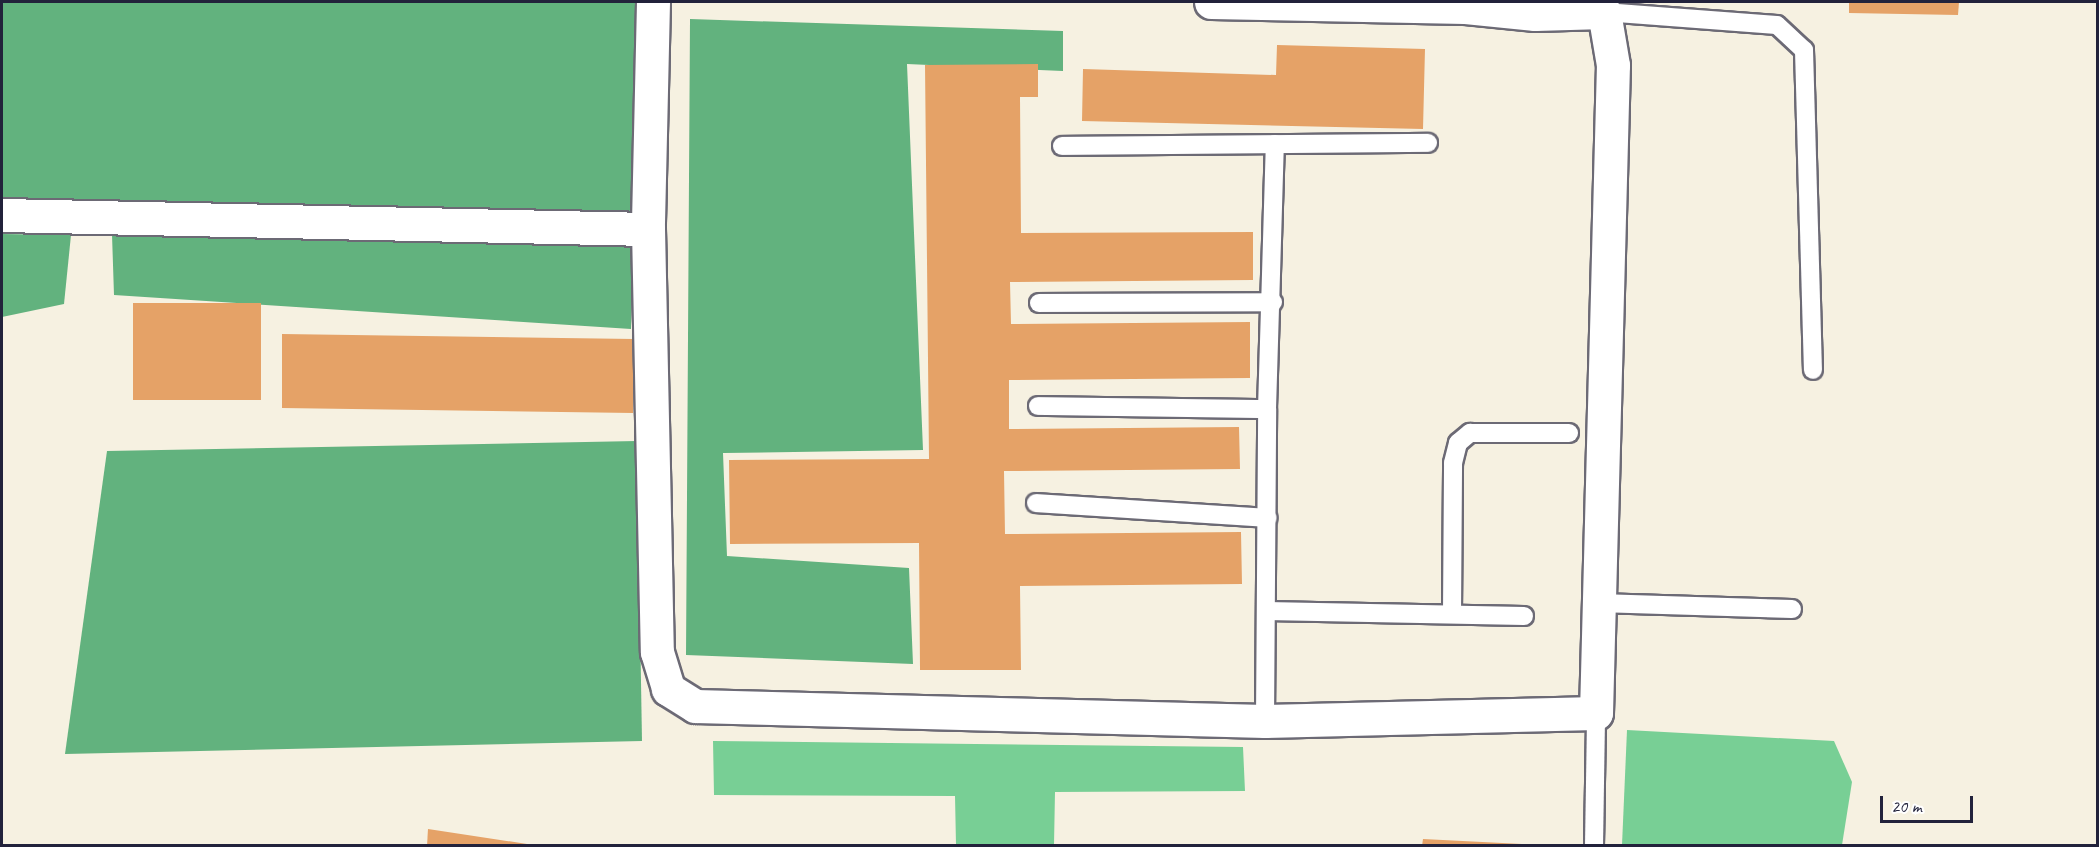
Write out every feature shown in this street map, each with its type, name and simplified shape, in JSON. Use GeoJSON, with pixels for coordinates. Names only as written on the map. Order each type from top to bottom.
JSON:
{"type":"FeatureCollection","features":[{"type":"Feature","properties":{"kind":"street"},"geometry":{"type":"LineString","coordinates":[[653,2],[648,229],[657,652],[668,689],[695,706],[1265,721],[1596,713],[1612,65],[1604,12],[1535,14],[1465,4],[1211,2]]}},
{"type":"Feature","properties":{"kind":"street"},"geometry":{"type":"LineString","coordinates":[[2,215],[648,229]]}},
{"type":"Feature","properties":{"kind":"lane"},"geometry":{"type":"LineString","coordinates":[[1604,12],[1777,25],[1804,50],[1813,370]]}},
{"type":"Feature","properties":{"kind":"lane"},"geometry":{"type":"LineString","coordinates":[[1062,146],[1428,143]]}},
{"type":"Feature","properties":{"kind":"lane"},"geometry":{"type":"LineString","coordinates":[[1265,721],[1267,409],[1273,302],[1275,144]]}},
{"type":"Feature","properties":{"kind":"lane"},"geometry":{"type":"LineString","coordinates":[[1039,303],[1273,302]]}},
{"type":"Feature","properties":{"kind":"lane"},"geometry":{"type":"LineString","coordinates":[[1038,406],[1267,409]]}},
{"type":"Feature","properties":{"kind":"lane"},"geometry":{"type":"LineString","coordinates":[[1452,614],[1453,464],[1458,443],[1470,433],[1569,433]]}},
{"type":"Feature","properties":{"kind":"lane"},"geometry":{"type":"LineString","coordinates":[[1036,502],[1268,518]]}},
{"type":"Feature","properties":{"kind":"lane"},"geometry":{"type":"LineString","coordinates":[[1598,603],[1792,609]]}},
{"type":"Feature","properties":{"kind":"lane"},"geometry":{"type":"LineString","coordinates":[[1266,611],[1524,616]]}},
{"type":"Feature","properties":{"kind":"lane"},"geometry":{"type":"LineString","coordinates":[[1594,846],[1596,713]]}},
{"type":"Feature","properties":{"kind":"green space"},"geometry":{"type":"Polygon","coordinates":[[[2,2],[640,2],[631,329],[114,295],[111,204],[2,203],[2,2]]]}},
{"type":"Feature","properties":{"kind":"green space"},"geometry":{"type":"Polygon","coordinates":[[[690,19],[1063,31],[1063,71],[907,64],[923,450],[723,453],[727,556],[909,568],[913,664],[686,655],[690,19]]]}},
{"type":"Feature","properties":{"kind":"green space"},"geometry":{"type":"Polygon","coordinates":[[[2,234],[71,235],[64,304],[2,317],[2,234]]]}},
{"type":"Feature","properties":{"kind":"green space"},"geometry":{"type":"Polygon","coordinates":[[[637,441],[642,741],[65,754],[107,451],[637,441]]]}},
{"type":"Feature","properties":{"kind":"green space"},"geometry":{"type":"Polygon","coordinates":[[[1627,730],[1834,741],[1852,782],[1842,845],[1622,845],[1627,730]]]}},
{"type":"Feature","properties":{"kind":"green space"},"geometry":{"type":"Polygon","coordinates":[[[713,741],[1243,747],[1245,791],[1055,792],[1054,845],[956,845],[955,796],[714,795],[713,741]]]}},
{"type":"Feature","properties":{"kind":"building"},"geometry":{"type":"Polygon","coordinates":[[[1849,2],[1959,2],[1958,15],[1849,13],[1849,2]]]}},
{"type":"Feature","properties":{"kind":"building"},"geometry":{"type":"Polygon","coordinates":[[[1277,45],[1425,49],[1423,129],[1082,121],[1083,69],[1276,75],[1277,45]]]}},
{"type":"Feature","properties":{"kind":"building"},"geometry":{"type":"Polygon","coordinates":[[[1038,64],[1038,97],[1020,97],[1021,233],[1253,232],[1253,280],[1010,282],[1011,324],[1250,322],[1250,378],[1009,380],[1009,429],[1239,427],[1240,469],[1004,471],[1005,534],[1241,532],[1242,584],[1020,586],[1021,670],[920,670],[919,543],[730,544],[729,460],[929,459],[925,65],[1038,64]]]}},
{"type":"Feature","properties":{"kind":"building"},"geometry":{"type":"Polygon","coordinates":[[[133,303],[261,303],[261,400],[133,400],[133,303]]]}},
{"type":"Feature","properties":{"kind":"building"},"geometry":{"type":"Polygon","coordinates":[[[282,334],[634,339],[633,413],[282,408],[282,334]]]}},
{"type":"Feature","properties":{"kind":"building"},"geometry":{"type":"Polygon","coordinates":[[[428,829],[527,844],[527,846],[427,846],[428,829]]]}},
{"type":"Feature","properties":{"kind":"building"},"geometry":{"type":"Polygon","coordinates":[[[1423,839],[1522,844],[1522,846],[1422,846],[1423,839]]]}}]}
